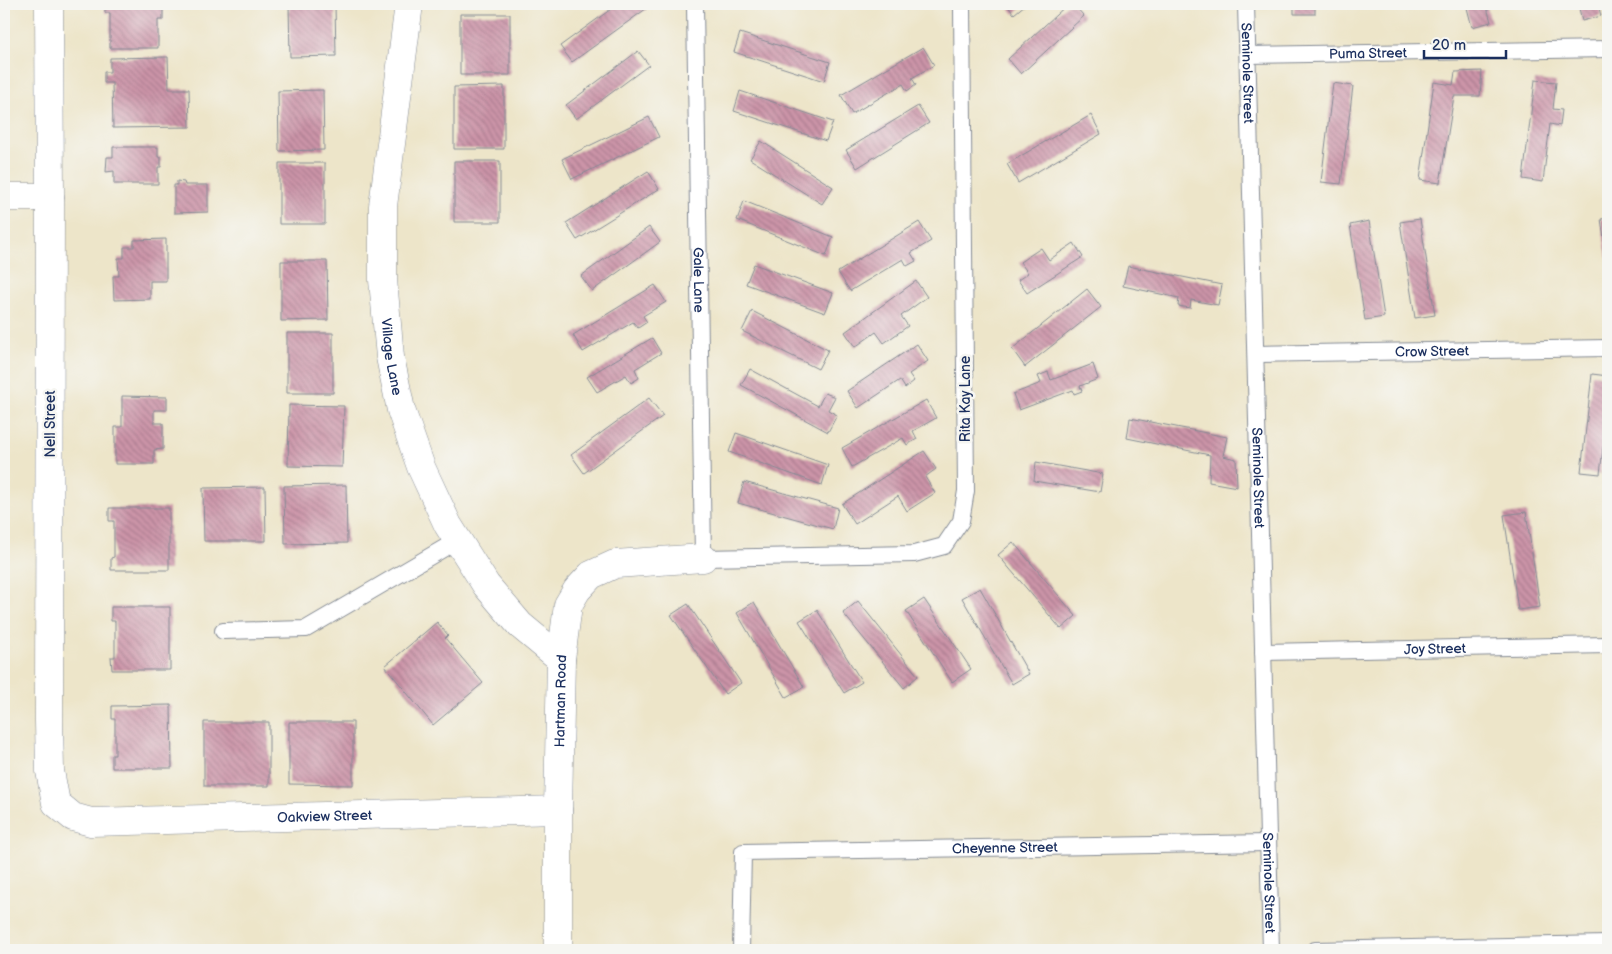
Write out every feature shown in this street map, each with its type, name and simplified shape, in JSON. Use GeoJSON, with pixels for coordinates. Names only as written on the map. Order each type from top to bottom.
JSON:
{"type":"FeatureCollection","features":[{"type":"Feature","properties":{"kind":"street","name":"Nell Street"},"geometry":{"type":"LineString","coordinates":[[49,4],[50,771],[56,803],[73,817],[91,822]]}},
{"type":"Feature","properties":{"kind":"street","name":"Village Lane"},"geometry":{"type":"LineString","coordinates":[[409,4],[383,206],[383,280],[390,357],[401,410],[422,467],[448,525],[486,585],[520,626],[561,659]]}},
{"type":"Feature","properties":{"kind":"street"},"geometry":{"type":"LineString","coordinates":[[4,197],[50,197]]}},
{"type":"Feature","properties":{"kind":"street","name":"Hartman Road"},"geometry":{"type":"LineString","coordinates":[[558,950],[561,659],[568,604],[576,590],[591,575],[615,564],[703,558]]}},
{"type":"Feature","properties":{"kind":"street","name":"Oakview Street"},"geometry":{"type":"LineString","coordinates":[[91,822],[558,810]]}},
{"type":"Feature","properties":{"kind":"lane","name":"Gale Lane"},"geometry":{"type":"LineString","coordinates":[[695,4],[703,558]]}},
{"type":"Feature","properties":{"kind":"lane","name":"Rita Kay Lane"},"geometry":{"type":"LineString","coordinates":[[703,558],[914,554],[944,546],[962,521],[966,491],[962,4]]}},
{"type":"Feature","properties":{"kind":"lane","name":"Seminole Street"},"geometry":{"type":"LineString","coordinates":[[1246,4],[1271,950]]}},
{"type":"Feature","properties":{"kind":"lane","name":"Puma Street"},"geometry":{"type":"LineString","coordinates":[[1248,55],[1608,49]]}},
{"type":"Feature","properties":{"kind":"lane","name":"Crow Street"},"geometry":{"type":"LineString","coordinates":[[1256,354],[1608,348]]}},
{"type":"Feature","properties":{"kind":"lane"},"geometry":{"type":"LineString","coordinates":[[222,631],[306,629],[458,540]]}},
{"type":"Feature","properties":{"kind":"lane","name":"Joy Street"},"geometry":{"type":"LineString","coordinates":[[1263,652],[1608,645]]}},
{"type":"Feature","properties":{"kind":"lane","name":"Cheyenne Street"},"geometry":{"type":"LineString","coordinates":[[741,950],[743,852],[1268,843]]}},
{"type":"Feature","properties":{"kind":"lane"},"geometry":{"type":"LineString","coordinates":[[1315,950],[1608,944]]}},
{"type":"Feature","properties":{"kind":"building"},"geometry":{"type":"Polygon","coordinates":[[[105,4],[163,4],[163,20],[158,20],[158,48],[110,48],[110,13],[105,13],[105,4]]]}},
{"type":"Feature","properties":{"kind":"building"},"geometry":{"type":"Polygon","coordinates":[[[289,4],[335,4],[336,56],[290,57],[289,4]]]}},
{"type":"Feature","properties":{"kind":"building"},"geometry":{"type":"Polygon","coordinates":[[[618,4],[649,4],[650,6],[572,62],[560,46],[618,4]]]}},
{"type":"Feature","properties":{"kind":"building"},"geometry":{"type":"Polygon","coordinates":[[[1006,4],[1026,4],[1014,14],[1006,4]]]}},
{"type":"Feature","properties":{"kind":"building"},"geometry":{"type":"Polygon","coordinates":[[[1068,4],[1073,4],[1084,16],[1021,74],[1008,59],[1068,4]]]}},
{"type":"Feature","properties":{"kind":"building"},"geometry":{"type":"Polygon","coordinates":[[[1294,4],[1315,4],[1315,14],[1294,14],[1294,4]]]}},
{"type":"Feature","properties":{"kind":"building"},"geometry":{"type":"Polygon","coordinates":[[[1466,4],[1486,4],[1491,22],[1472,27],[1466,4]]]}},
{"type":"Feature","properties":{"kind":"building"},"geometry":{"type":"Polygon","coordinates":[[[1578,4],[1598,4],[1601,16],[1582,21],[1578,4]]]}},
{"type":"Feature","properties":{"kind":"building"},"geometry":{"type":"Polygon","coordinates":[[[460,14],[510,14],[510,75],[460,75],[460,14]]]}},
{"type":"Feature","properties":{"kind":"building"},"geometry":{"type":"Polygon","coordinates":[[[740,33],[830,62],[824,81],[734,52],[740,33]]]}},
{"type":"Feature","properties":{"kind":"building"},"geometry":{"type":"Polygon","coordinates":[[[923,47],[934,65],[912,78],[916,85],[907,91],[903,84],[852,114],[841,95],[923,47]]]}},
{"type":"Feature","properties":{"kind":"building"},"geometry":{"type":"Polygon","coordinates":[[[638,51],[649,65],[576,119],[566,105],[638,51]]]}},
{"type":"Feature","properties":{"kind":"building"},"geometry":{"type":"Polygon","coordinates":[[[168,57],[169,89],[189,89],[190,127],[113,128],[112,83],[104,83],[104,72],[110,72],[110,58],[168,57]]]}},
{"type":"Feature","properties":{"kind":"building"},"geometry":{"type":"Polygon","coordinates":[[[1482,71],[1480,96],[1454,96],[1440,183],[1420,180],[1434,82],[1453,85],[1455,72],[1482,71]]]}},
{"type":"Feature","properties":{"kind":"building"},"geometry":{"type":"Polygon","coordinates":[[[1535,80],[1556,82],[1553,109],[1562,110],[1560,126],[1550,124],[1543,182],[1523,179],[1535,80]]]}},
{"type":"Feature","properties":{"kind":"building"},"geometry":{"type":"Polygon","coordinates":[[[1333,83],[1353,86],[1341,184],[1321,182],[1333,83]]]}},
{"type":"Feature","properties":{"kind":"building"},"geometry":{"type":"Polygon","coordinates":[[[504,86],[504,149],[454,149],[454,87],[504,86]]]}},
{"type":"Feature","properties":{"kind":"building"},"geometry":{"type":"Polygon","coordinates":[[[323,90],[324,150],[279,151],[278,91],[323,90]]]}},
{"type":"Feature","properties":{"kind":"building"},"geometry":{"type":"Polygon","coordinates":[[[740,91],[833,122],[826,141],[734,111],[740,91]]]}},
{"type":"Feature","properties":{"kind":"building"},"geometry":{"type":"Polygon","coordinates":[[[918,106],[929,123],[857,168],[846,150],[918,106]]]}},
{"type":"Feature","properties":{"kind":"building"},"geometry":{"type":"Polygon","coordinates":[[[1091,115],[1101,134],[1018,183],[1007,164],[1091,115]]]}},
{"type":"Feature","properties":{"kind":"building"},"geometry":{"type":"Polygon","coordinates":[[[649,117],[659,137],[572,179],[562,159],[649,117]]]}},
{"type":"Feature","properties":{"kind":"building"},"geometry":{"type":"Polygon","coordinates":[[[761,141],[833,187],[822,204],[750,159],[761,141]]]}},
{"type":"Feature","properties":{"kind":"building"},"geometry":{"type":"Polygon","coordinates":[[[113,147],[158,147],[161,167],[158,167],[158,184],[114,184],[114,171],[106,172],[107,157],[113,157],[113,147]]]}},
{"type":"Feature","properties":{"kind":"building"},"geometry":{"type":"Polygon","coordinates":[[[454,161],[500,161],[500,222],[454,222],[454,161]]]}},
{"type":"Feature","properties":{"kind":"building"},"geometry":{"type":"Polygon","coordinates":[[[279,163],[325,163],[325,224],[279,224],[279,163]]]}},
{"type":"Feature","properties":{"kind":"building"},"geometry":{"type":"Polygon","coordinates":[[[648,171],[659,189],[577,240],[566,223],[648,171]]]}},
{"type":"Feature","properties":{"kind":"building"},"geometry":{"type":"Polygon","coordinates":[[[177,181],[184,182],[185,185],[208,185],[208,212],[174,213],[174,185],[177,185],[177,181]]]}},
{"type":"Feature","properties":{"kind":"building"},"geometry":{"type":"Polygon","coordinates":[[[744,201],[833,237],[826,256],[737,220],[744,201]]]}},
{"type":"Feature","properties":{"kind":"building"},"geometry":{"type":"Polygon","coordinates":[[[1608,218],[1608,257],[1607,257],[1601,219],[1608,218]]]}},
{"type":"Feature","properties":{"kind":"building"},"geometry":{"type":"Polygon","coordinates":[[[1420,219],[1435,315],[1415,318],[1400,222],[1420,219]]]}},
{"type":"Feature","properties":{"kind":"building"},"geometry":{"type":"Polygon","coordinates":[[[1369,221],[1384,317],[1365,320],[1350,225],[1369,221]]]}},
{"type":"Feature","properties":{"kind":"building"},"geometry":{"type":"Polygon","coordinates":[[[919,222],[931,241],[911,253],[916,261],[907,266],[903,259],[850,291],[838,272],[919,222]]]}},
{"type":"Feature","properties":{"kind":"building"},"geometry":{"type":"Polygon","coordinates":[[[649,227],[660,242],[592,291],[581,276],[649,227]]]}},
{"type":"Feature","properties":{"kind":"building"},"geometry":{"type":"Polygon","coordinates":[[[166,239],[166,281],[150,281],[150,299],[114,300],[113,276],[119,276],[118,258],[124,258],[124,247],[134,247],[134,240],[166,239]]]}},
{"type":"Feature","properties":{"kind":"building"},"geometry":{"type":"Polygon","coordinates":[[[1074,243],[1083,257],[1027,293],[1018,280],[1028,273],[1020,262],[1041,248],[1049,260],[1074,243]]]}},
{"type":"Feature","properties":{"kind":"building"},"geometry":{"type":"Polygon","coordinates":[[[281,261],[327,261],[328,320],[281,321],[281,261]]]}},
{"type":"Feature","properties":{"kind":"building"},"geometry":{"type":"Polygon","coordinates":[[[754,264],[833,293],[825,313],[746,284],[754,264]]]}},
{"type":"Feature","properties":{"kind":"building"},"geometry":{"type":"Polygon","coordinates":[[[1128,266],[1222,285],[1218,305],[1191,300],[1190,308],[1178,306],[1179,298],[1123,286],[1128,266]]]}},
{"type":"Feature","properties":{"kind":"building"},"geometry":{"type":"Polygon","coordinates":[[[916,281],[927,297],[901,316],[908,326],[884,343],[876,332],[855,347],[845,332],[916,281]]]}},
{"type":"Feature","properties":{"kind":"building"},"geometry":{"type":"Polygon","coordinates":[[[655,285],[666,302],[643,316],[647,322],[638,328],[633,322],[583,352],[573,335],[655,285]]]}},
{"type":"Feature","properties":{"kind":"building"},"geometry":{"type":"Polygon","coordinates":[[[1087,289],[1101,307],[1025,367],[1012,349],[1087,289]]]}},
{"type":"Feature","properties":{"kind":"building"},"geometry":{"type":"Polygon","coordinates":[[[752,311],[828,350],[818,369],[742,331],[752,311]]]}},
{"type":"Feature","properties":{"kind":"building"},"geometry":{"type":"Polygon","coordinates":[[[287,333],[333,333],[333,393],[287,393],[287,333]]]}},
{"type":"Feature","properties":{"kind":"building"},"geometry":{"type":"Polygon","coordinates":[[[652,338],[661,353],[635,369],[639,378],[631,383],[626,375],[597,392],[587,377],[652,338]]]}},
{"type":"Feature","properties":{"kind":"building"},"geometry":{"type":"Polygon","coordinates":[[[917,344],[928,361],[909,374],[914,381],[905,388],[900,380],[858,408],[847,391],[917,344]]]}},
{"type":"Feature","properties":{"kind":"building"},"geometry":{"type":"Polygon","coordinates":[[[1093,364],[1098,379],[1080,386],[1082,391],[1074,394],[1073,390],[1019,410],[1013,394],[1041,383],[1038,376],[1048,372],[1051,380],[1093,364]]]}},
{"type":"Feature","properties":{"kind":"building"},"geometry":{"type":"Polygon","coordinates":[[[750,369],[818,406],[825,393],[835,397],[828,410],[837,415],[828,432],[741,385],[750,369]]]}},
{"type":"Feature","properties":{"kind":"building"},"geometry":{"type":"Polygon","coordinates":[[[1592,374],[1608,376],[1608,406],[1600,474],[1581,472],[1592,374]]]}},
{"type":"Feature","properties":{"kind":"building"},"geometry":{"type":"Polygon","coordinates":[[[122,396],[167,397],[167,410],[154,410],[154,423],[163,423],[163,449],[154,450],[154,464],[115,464],[115,427],[122,427],[122,396]]]}},
{"type":"Feature","properties":{"kind":"building"},"geometry":{"type":"Polygon","coordinates":[[[649,398],[663,416],[584,473],[571,455],[649,398]]]}},
{"type":"Feature","properties":{"kind":"building"},"geometry":{"type":"Polygon","coordinates":[[[926,400],[936,418],[913,431],[917,439],[907,445],[903,438],[852,467],[842,448],[926,400]]]}},
{"type":"Feature","properties":{"kind":"building"},"geometry":{"type":"Polygon","coordinates":[[[289,405],[344,406],[342,467],[288,466],[289,405]]]}},
{"type":"Feature","properties":{"kind":"building"},"geometry":{"type":"Polygon","coordinates":[[[1130,418],[1227,437],[1223,456],[1236,459],[1237,487],[1209,482],[1210,455],[1127,438],[1130,418]]]}},
{"type":"Feature","properties":{"kind":"building"},"geometry":{"type":"Polygon","coordinates":[[[736,433],[828,465],[822,485],[729,452],[736,433]]]}},
{"type":"Feature","properties":{"kind":"building"},"geometry":{"type":"Polygon","coordinates":[[[924,451],[936,469],[925,477],[935,493],[907,511],[898,496],[855,524],[842,504],[924,451]]]}},
{"type":"Feature","properties":{"kind":"building"},"geometry":{"type":"Polygon","coordinates":[[[1036,462],[1103,474],[1100,492],[1034,481],[1036,462]]]}},
{"type":"Feature","properties":{"kind":"building"},"geometry":{"type":"Polygon","coordinates":[[[744,482],[838,508],[833,529],[738,503],[744,482]]]}},
{"type":"Feature","properties":{"kind":"building"},"geometry":{"type":"Polygon","coordinates":[[[346,485],[347,543],[285,544],[284,486],[346,485]]]}},
{"type":"Feature","properties":{"kind":"building"},"geometry":{"type":"Polygon","coordinates":[[[265,487],[266,541],[204,541],[203,488],[265,487]]]}},
{"type":"Feature","properties":{"kind":"building"},"geometry":{"type":"Polygon","coordinates":[[[109,508],[169,508],[169,570],[111,570],[111,558],[114,557],[114,521],[109,521],[109,508]]]}},
{"type":"Feature","properties":{"kind":"building"},"geometry":{"type":"Polygon","coordinates":[[[1526,512],[1540,607],[1518,610],[1504,515],[1526,512]]]}},
{"type":"Feature","properties":{"kind":"building"},"geometry":{"type":"Polygon","coordinates":[[[1013,542],[1076,616],[1061,629],[998,555],[1013,542]]]}},
{"type":"Feature","properties":{"kind":"building"},"geometry":{"type":"Polygon","coordinates":[[[980,588],[1029,674],[1012,684],[962,598],[980,588]]]}},
{"type":"Feature","properties":{"kind":"building"},"geometry":{"type":"Polygon","coordinates":[[[924,599],[971,669],[952,682],[906,611],[924,599]]]}},
{"type":"Feature","properties":{"kind":"building"},"geometry":{"type":"Polygon","coordinates":[[[858,601],[918,676],[904,688],[843,613],[858,601]]]}},
{"type":"Feature","properties":{"kind":"building"},"geometry":{"type":"Polygon","coordinates":[[[754,602],[804,687],[786,697],[737,613],[754,602]]]}},
{"type":"Feature","properties":{"kind":"building"},"geometry":{"type":"Polygon","coordinates":[[[688,604],[741,683],[725,694],[671,615],[688,604]]]}},
{"type":"Feature","properties":{"kind":"building"},"geometry":{"type":"Polygon","coordinates":[[[111,607],[170,607],[170,670],[112,670],[111,657],[115,657],[115,621],[111,621],[111,607]]]}},
{"type":"Feature","properties":{"kind":"building"},"geometry":{"type":"Polygon","coordinates":[[[817,610],[862,682],[844,693],[799,621],[817,610]]]}},
{"type":"Feature","properties":{"kind":"building"},"geometry":{"type":"Polygon","coordinates":[[[437,622],[448,635],[445,638],[483,683],[433,725],[385,666],[437,622]]]}},
{"type":"Feature","properties":{"kind":"building"},"geometry":{"type":"Polygon","coordinates":[[[171,705],[172,768],[112,768],[112,755],[115,755],[115,719],[112,719],[112,706],[171,705]]]}},
{"type":"Feature","properties":{"kind":"building"},"geometry":{"type":"Polygon","coordinates":[[[204,722],[269,722],[269,786],[204,786],[204,722]]]}},
{"type":"Feature","properties":{"kind":"building"},"geometry":{"type":"Polygon","coordinates":[[[289,722],[353,722],[353,785],[289,784],[289,722]]]}}]}
